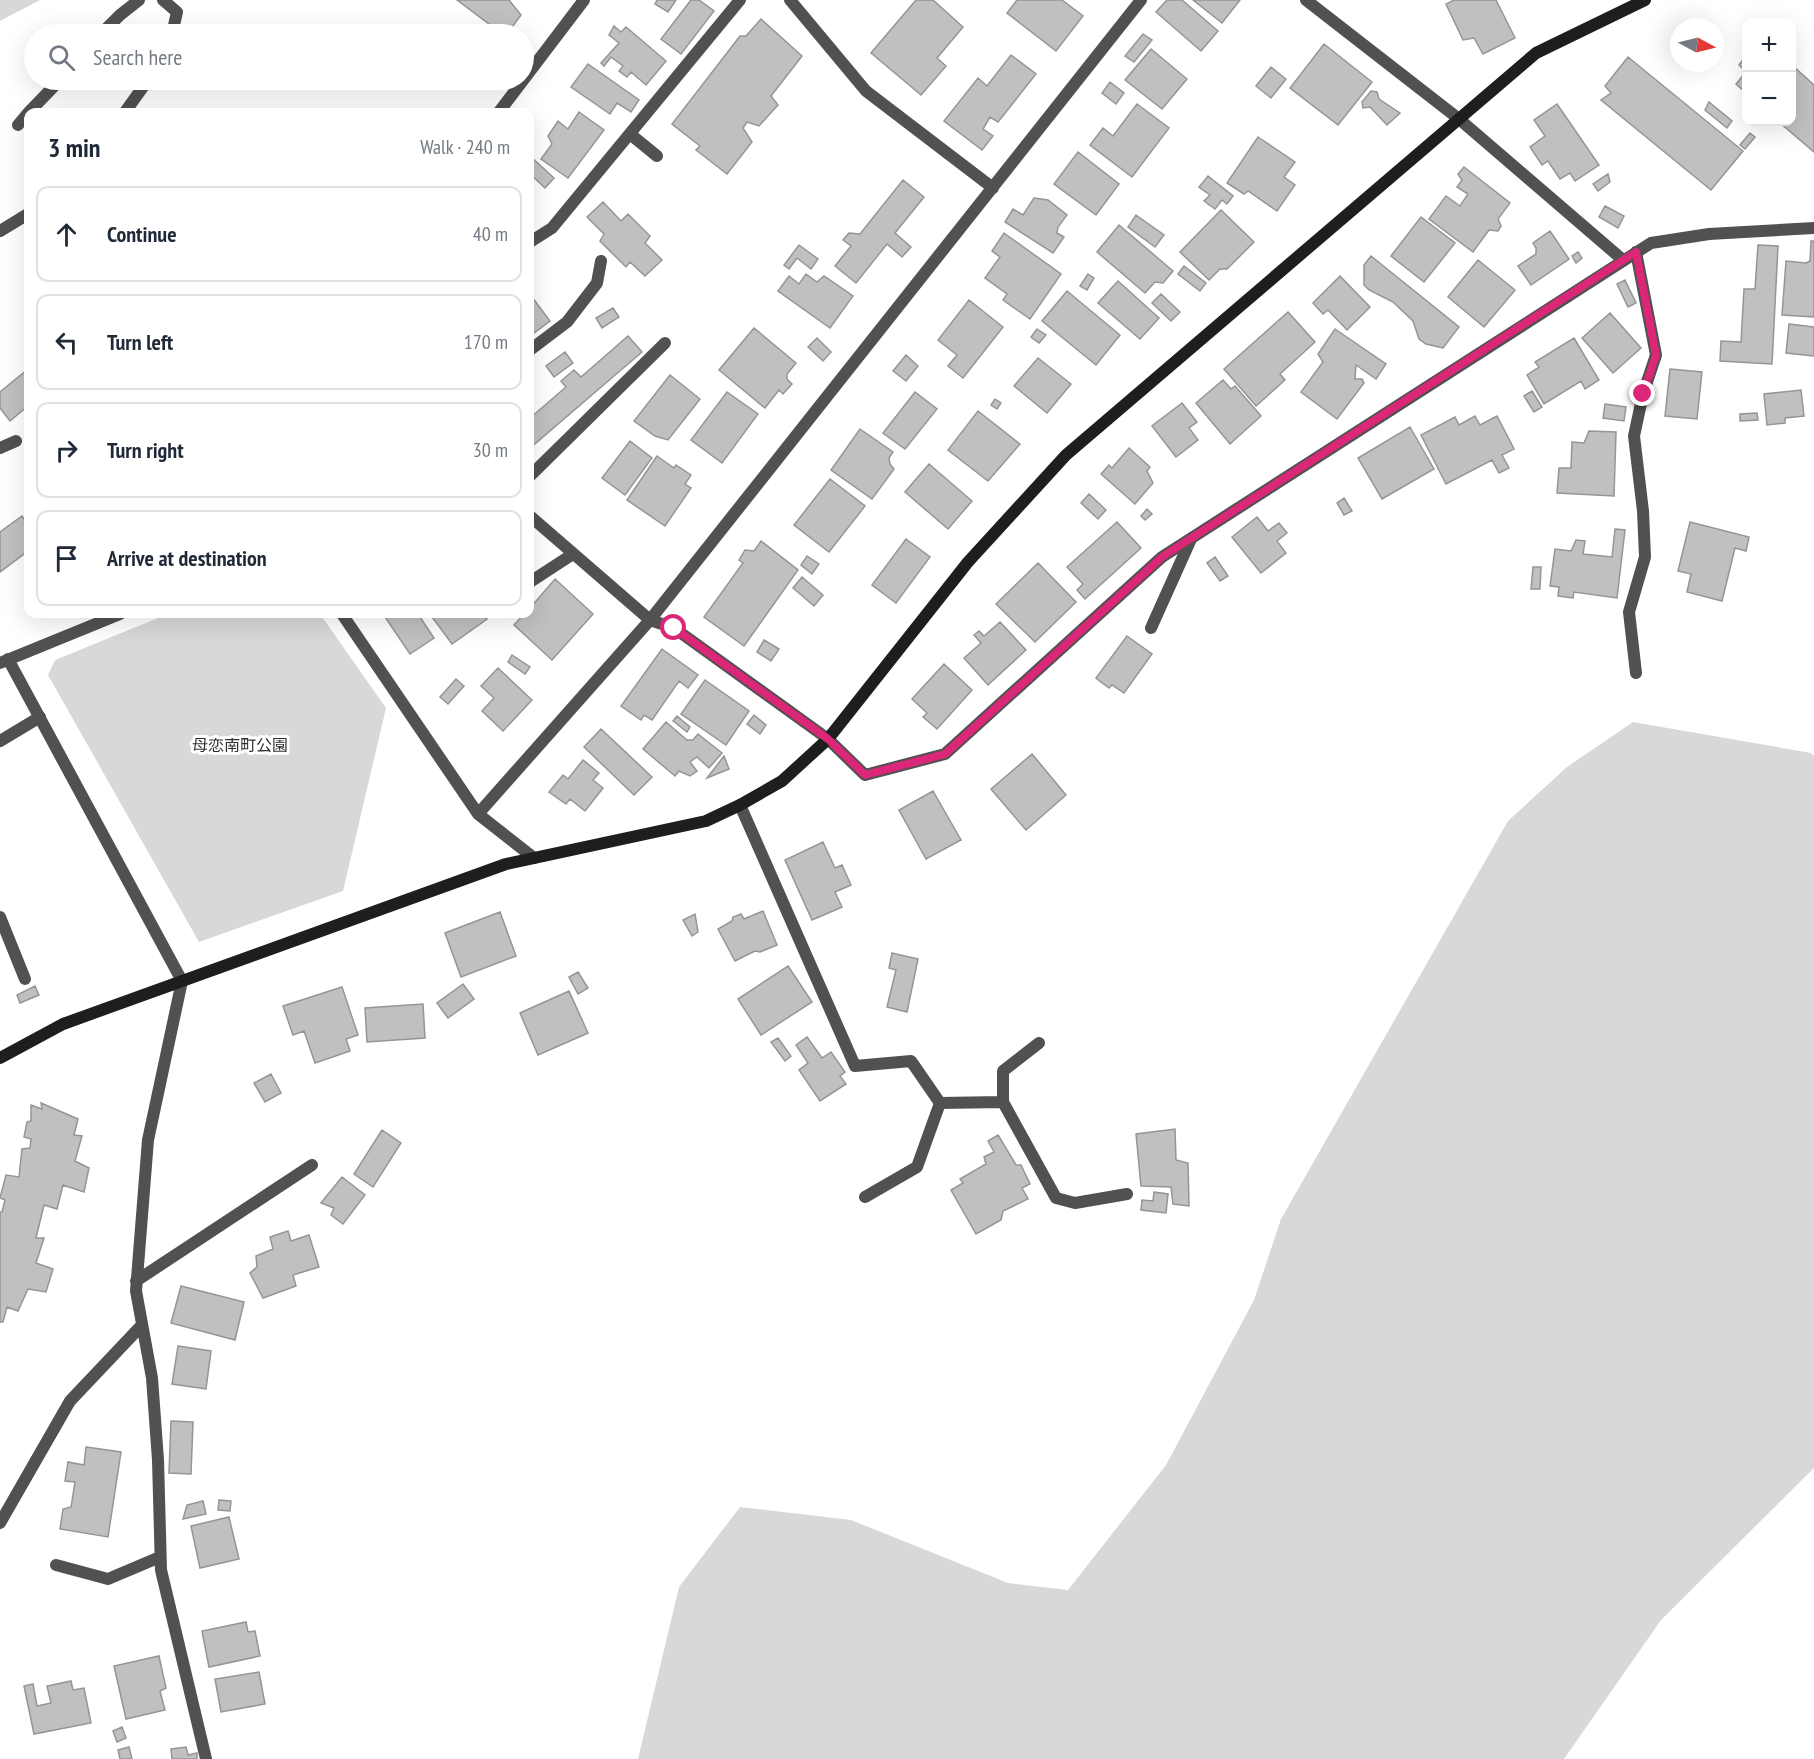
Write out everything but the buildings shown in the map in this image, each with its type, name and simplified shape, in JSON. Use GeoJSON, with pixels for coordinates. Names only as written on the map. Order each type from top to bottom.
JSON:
{"type":"FeatureCollection","features":[{"type":"Feature","properties":{"kind":"street"},"geometry":{"type":"LineString","coordinates":[[111,24],[139,0]]}},
{"type":"Feature","properties":{"kind":"street"},"geometry":{"type":"LineString","coordinates":[[163,0],[177,12],[174,24]]}},
{"type":"Feature","properties":{"kind":"street"},"geometry":{"type":"LineString","coordinates":[[534,66],[584,0]]}},
{"type":"Feature","properties":{"kind":"street"},"geometry":{"type":"LineString","coordinates":[[534,240],[552,228],[740,0]]}},
{"type":"Feature","properties":{"kind":"street"},"geometry":{"type":"LineString","coordinates":[[790,0],[866,91],[993,188]]}},
{"type":"Feature","properties":{"kind":"street"},"geometry":{"type":"LineString","coordinates":[[478,814],[650,620],[1141,0]]}},
{"type":"Feature","properties":{"kind":"street"},"geometry":{"type":"LineString","coordinates":[[1306,0],[1459,119],[1623,260]]}},
{"type":"Feature","properties":{"kind":"street"},"geometry":{"type":"LineString","coordinates":[[0,1058],[63,1024],[506,864],[706,821],[782,781],[828,739],[968,562],[1066,455],[1536,53],[1645,0]]}},
{"type":"Feature","properties":{"kind":"street"},"geometry":{"type":"LineString","coordinates":[[34,108],[51,90]]}},
{"type":"Feature","properties":{"kind":"street"},"geometry":{"type":"LineString","coordinates":[[127,108],[140,90]]}},
{"type":"Feature","properties":{"kind":"street"},"geometry":{"type":"LineString","coordinates":[[502,108],[516,90]]}},
{"type":"Feature","properties":{"kind":"street"},"geometry":{"type":"LineString","coordinates":[[18,125],[24,118]]}},
{"type":"Feature","properties":{"kind":"street"},"geometry":{"type":"LineString","coordinates":[[630,134],[657,156]]}},
{"type":"Feature","properties":{"kind":"street"},"geometry":{"type":"LineString","coordinates":[[0,231],[24,216]]}},
{"type":"Feature","properties":{"kind":"street"},"geometry":{"type":"LineString","coordinates":[[534,520],[650,620],[674,628],[828,739],[865,775],[945,754],[1162,557],[1651,243],[1709,234],[1814,228]]}},
{"type":"Feature","properties":{"kind":"street"},"geometry":{"type":"LineString","coordinates":[[1636,252],[1656,355],[1643,394],[1634,436],[1643,511],[1645,557],[1629,612],[1636,673]]}},
{"type":"Feature","properties":{"kind":"street"},"geometry":{"type":"LineString","coordinates":[[534,347],[567,322],[597,283],[601,261]]}},
{"type":"Feature","properties":{"kind":"street"},"geometry":{"type":"LineString","coordinates":[[534,472],[665,343]]}},
{"type":"Feature","properties":{"kind":"street"},"geometry":{"type":"LineString","coordinates":[[0,448],[16,441]]}},
{"type":"Feature","properties":{"kind":"street"},"geometry":{"type":"LineString","coordinates":[[1151,628],[1191,538]]}},
{"type":"Feature","properties":{"kind":"street"},"geometry":{"type":"LineString","coordinates":[[534,579],[573,554]]}},
{"type":"Feature","properties":{"kind":"street"},"geometry":{"type":"LineString","coordinates":[[110,618],[4,661],[40,717],[182,981],[148,1140],[136,1291],[152,1378],[158,1460],[160,1570],[206,1759]]}},
{"type":"Feature","properties":{"kind":"street"},"geometry":{"type":"LineString","coordinates":[[345,618],[478,814],[534,858]]}},
{"type":"Feature","properties":{"kind":"street"},"geometry":{"type":"LineString","coordinates":[[0,741],[40,717]]}},
{"type":"Feature","properties":{"kind":"street"},"geometry":{"type":"LineString","coordinates":[[740,805],[855,1066],[911,1061],[940,1103]]}},
{"type":"Feature","properties":{"kind":"street"},"geometry":{"type":"LineString","coordinates":[[0,917],[25,979]]}},
{"type":"Feature","properties":{"kind":"street"},"geometry":{"type":"LineString","coordinates":[[1039,1043],[1003,1071],[1004,1102],[1056,1198],[1075,1203],[1127,1194]]}},
{"type":"Feature","properties":{"kind":"street"},"geometry":{"type":"LineString","coordinates":[[940,1103],[1004,1102]]}},
{"type":"Feature","properties":{"kind":"street"},"geometry":{"type":"LineString","coordinates":[[865,1197],[917,1167],[940,1103]]}},
{"type":"Feature","properties":{"kind":"street"},"geometry":{"type":"LineString","coordinates":[[136,1281],[312,1165]]}},
{"type":"Feature","properties":{"kind":"street"},"geometry":{"type":"LineString","coordinates":[[0,1523],[70,1401],[142,1325]]}},
{"type":"Feature","properties":{"kind":"street"},"geometry":{"type":"LineString","coordinates":[[56,1565],[108,1579],[160,1557]]}},
{"type":"Feature","properties":{"kind":"green space"},"geometry":{"type":"Polygon","coordinates":[[[0,0],[40,0],[0,21],[0,0]]]}},
{"type":"Feature","properties":{"kind":"green space","name":"母恋南町公園"},"geometry":{"type":"Polygon","coordinates":[[[158,618],[323,618],[386,708],[343,891],[199,942],[48,675],[55,660],[158,618]]]}},
{"type":"Feature","properties":{"kind":"green space"},"geometry":{"type":"Polygon","coordinates":[[[1633,722],[1811,753],[1814,756],[1814,1468],[1661,1620],[1564,1759],[638,1759],[679,1587],[740,1507],[851,1520],[1008,1583],[1068,1590],[1166,1465],[1254,1300],[1281,1219],[1508,821],[1567,767],[1633,722]]]}},
{"type":"Feature","properties":{"kind":"route"},"geometry":{"type":"LineString","coordinates":[[674,628],[828,739],[865,775],[945,754],[1162,557],[1636,252],[1656,355],[1643,394]]}}]}
